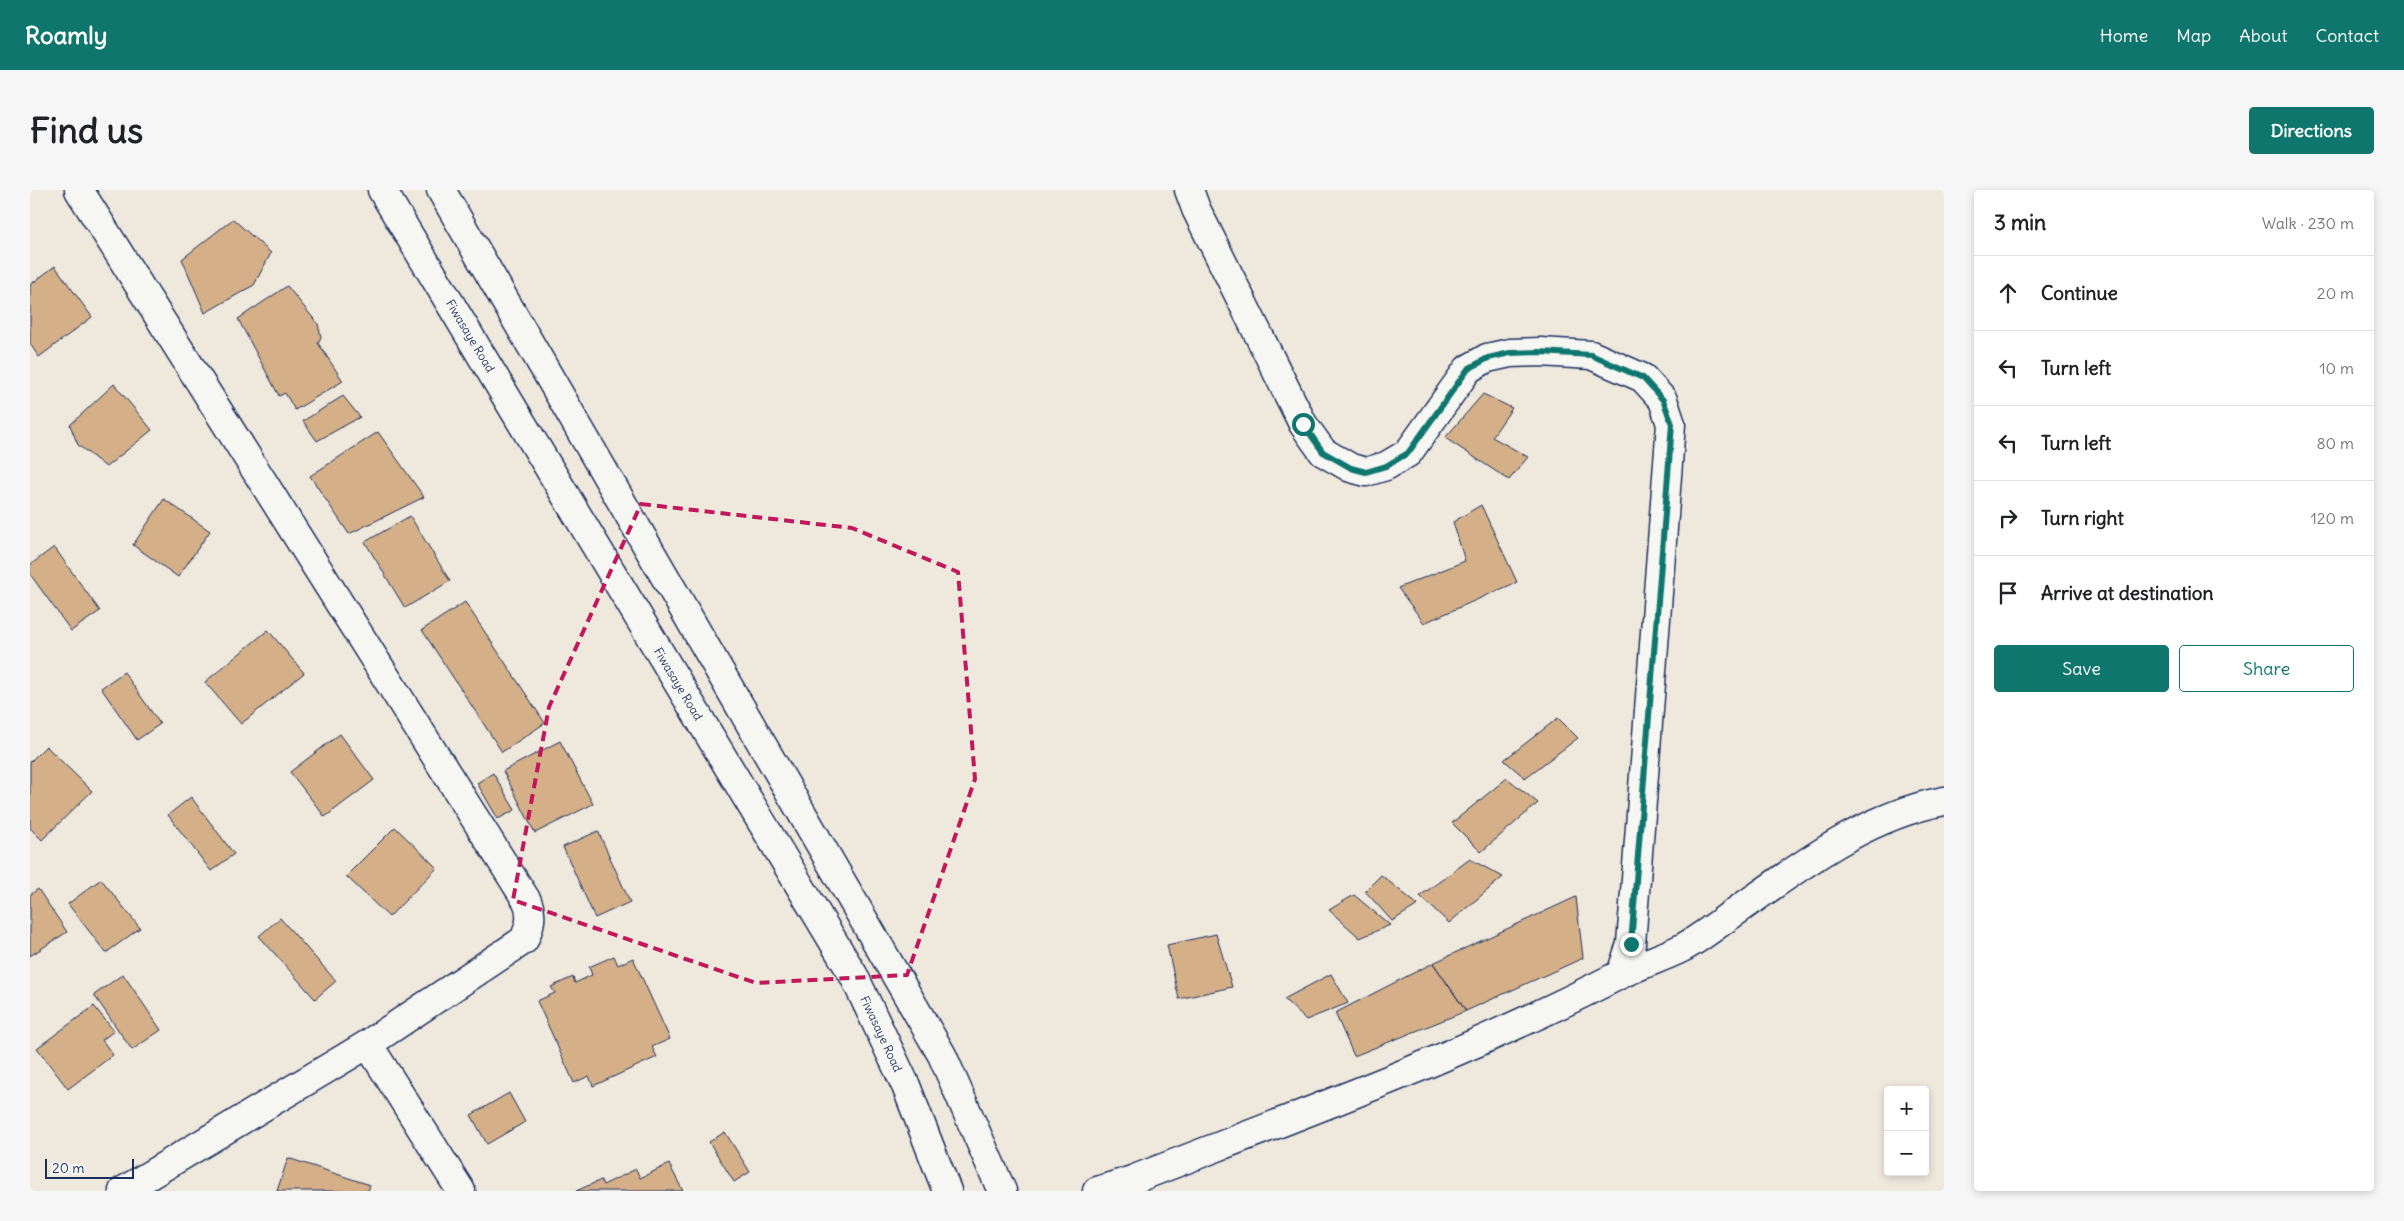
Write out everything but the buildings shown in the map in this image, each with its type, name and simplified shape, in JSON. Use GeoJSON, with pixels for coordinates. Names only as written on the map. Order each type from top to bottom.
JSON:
{"type":"FeatureCollection","features":[{"type":"Feature","properties":{"kind":"street"},"geometry":{"type":"LineString","coordinates":[[79,190],[522,892],[531,911],[530,926],[524,940],[368,1044],[123,1191]]}},
{"type":"Feature","properties":{"kind":"street","name":"Fiwasaye Road"},"geometry":{"type":"LineString","coordinates":[[382,190],[854,976],[906,1086],[947,1191]]}},
{"type":"Feature","properties":{"kind":"street"},"geometry":{"type":"LineString","coordinates":[[441,190],[942,1055],[1002,1191]]}},
{"type":"Feature","properties":{"kind":"street"},"geometry":{"type":"LineString","coordinates":[[1189,190],[1303,424],[1323,452],[1351,468],[1366,472],[1386,466],[1408,453],[1468,369],[1495,356],[1510,353],[1540,352],[1591,355],[1643,378],[1663,400],[1672,424],[1631,944],[1621,974]]}},
{"type":"Feature","properties":{"kind":"street"},"geometry":{"type":"LineString","coordinates":[[1097,1191],[1149,1173],[1495,1036],[1621,974],[1683,948],[1800,867],[1864,828],[1914,807],[1944,802]]}},
{"type":"Feature","properties":{"kind":"street"},"geometry":{"type":"LineString","coordinates":[[368,1044],[461,1191]]}},
{"type":"Feature","properties":{"kind":"highlighted area"},"geometry":{"type":"Polygon","coordinates":[[[641,504],[852,528],[958,572],[975,779],[907,975],[756,983],[513,900],[549,707],[641,504]]]}},
{"type":"Feature","properties":{"kind":"route"},"geometry":{"type":"LineString","coordinates":[[1303,424],[1323,452],[1351,468],[1366,472],[1386,466],[1408,453],[1468,369],[1488,358],[1510,353],[1540,352],[1591,355],[1643,378],[1663,400],[1672,424],[1631,944]]}}]}
